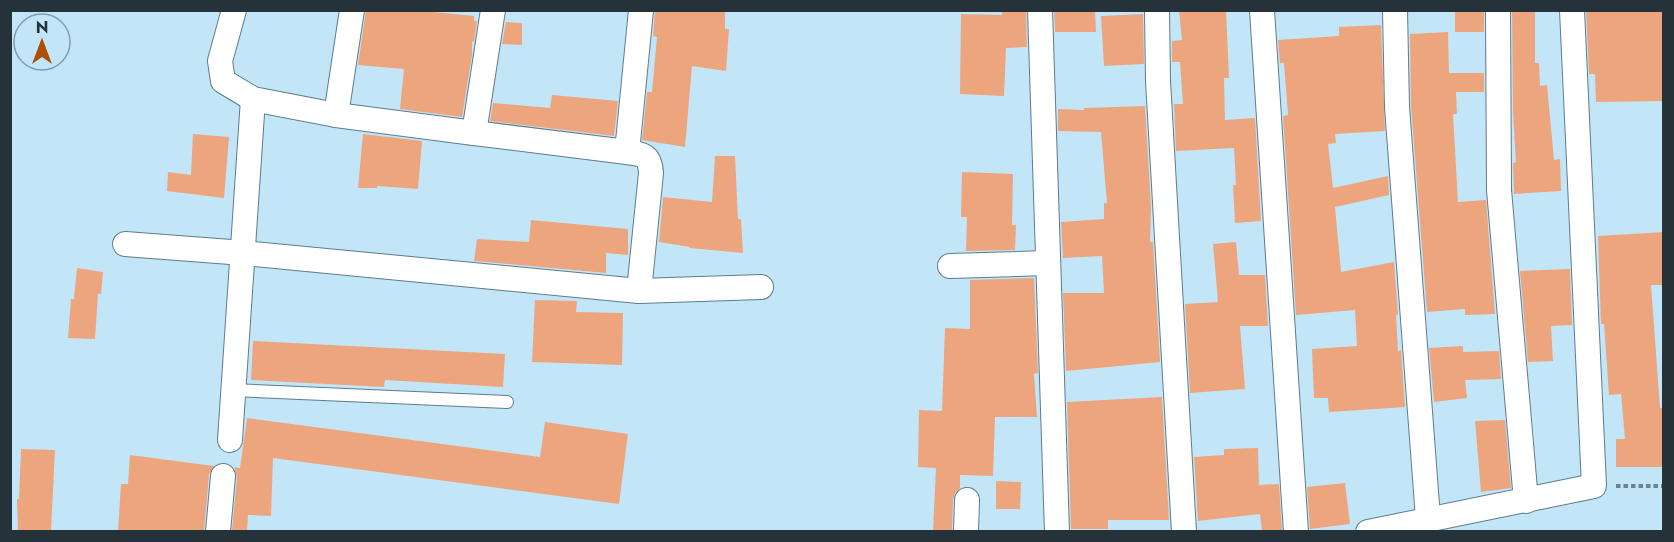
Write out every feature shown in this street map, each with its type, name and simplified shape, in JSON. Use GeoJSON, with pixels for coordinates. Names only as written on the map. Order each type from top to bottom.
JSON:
{"type":"FeatureCollection","features":[{"type":"Feature","properties":{"kind":"street"},"geometry":{"type":"LineString","coordinates":[[234,10],[220,61],[223,81],[253,99],[336,116],[645,156],[650,162],[651,173],[639,291]]}},
{"type":"Feature","properties":{"kind":"street"},"geometry":{"type":"LineString","coordinates":[[336,116],[352,10]]}},
{"type":"Feature","properties":{"kind":"street"},"geometry":{"type":"LineString","coordinates":[[474,133],[493,10]]}},
{"type":"Feature","properties":{"kind":"street"},"geometry":{"type":"LineString","coordinates":[[627,152],[641,10]]}},
{"type":"Feature","properties":{"kind":"street"},"geometry":{"type":"LineString","coordinates":[[1040,10],[1057,531]]}},
{"type":"Feature","properties":{"kind":"street"},"geometry":{"type":"LineString","coordinates":[[1157,10],[1158,81],[1184,531]]}},
{"type":"Feature","properties":{"kind":"street"},"geometry":{"type":"LineString","coordinates":[[1262,10],[1296,531]]}},
{"type":"Feature","properties":{"kind":"street"},"geometry":{"type":"LineString","coordinates":[[1395,10],[1397,107],[1428,518]]}},
{"type":"Feature","properties":{"kind":"street"},"geometry":{"type":"LineString","coordinates":[[1498,10],[1499,190],[1526,501]]}},
{"type":"Feature","properties":{"kind":"street"},"geometry":{"type":"LineString","coordinates":[[1368,531],[1594,486],[1572,10]]}},
{"type":"Feature","properties":{"kind":"street"},"geometry":{"type":"LineString","coordinates":[[230,440],[253,99]]}},
{"type":"Feature","properties":{"kind":"street"},"geometry":{"type":"LineString","coordinates":[[125,244],[244,253],[639,291],[761,287]]}},
{"type":"Feature","properties":{"kind":"street"},"geometry":{"type":"LineString","coordinates":[[950,266],[1047,263]]}},
{"type":"Feature","properties":{"kind":"street"},"geometry":{"type":"LineString","coordinates":[[218,531],[223,476]]}},
{"type":"Feature","properties":{"kind":"street"},"geometry":{"type":"LineString","coordinates":[[966,531],[967,500]]}},
{"type":"Feature","properties":{"kind":"lane"},"geometry":{"type":"LineString","coordinates":[[232,390],[507,402]]}},
{"type":"Feature","properties":{"kind":"path"},"geometry":{"type":"LineString","coordinates":[[1594,486],[1664,486]]}},
{"type":"Feature","properties":{"kind":"building"},"geometry":{"type":"Polygon","coordinates":[[[366,10],[413,10],[474,16],[474,21],[477,21],[474,42],[472,41],[472,55],[462,117],[400,109],[404,69],[358,65],[366,10]]]}},
{"type":"Feature","properties":{"kind":"building"},"geometry":{"type":"Polygon","coordinates":[[[655,10],[725,10],[725,29],[729,29],[726,71],[692,66],[685,147],[642,140],[647,92],[652,92],[657,37],[653,36],[655,10]]]}},
{"type":"Feature","properties":{"kind":"building"},"geometry":{"type":"Polygon","coordinates":[[[1002,10],[1026,10],[1027,47],[1006,48],[1004,96],[960,94],[961,14],[1002,15],[1002,10]]]}},
{"type":"Feature","properties":{"kind":"building"},"geometry":{"type":"Polygon","coordinates":[[[1054,10],[1095,10],[1096,32],[1055,32],[1054,10]]]}},
{"type":"Feature","properties":{"kind":"building"},"geometry":{"type":"Polygon","coordinates":[[[1179,10],[1226,10],[1229,78],[1224,78],[1225,120],[1255,118],[1261,221],[1235,223],[1234,148],[1176,151],[1174,104],[1183,104],[1180,62],[1172,62],[1172,41],[1182,40],[1179,10]]]}},
{"type":"Feature","properties":{"kind":"building"},"geometry":{"type":"Polygon","coordinates":[[[1455,10],[1484,10],[1484,32],[1455,32],[1455,10]]]}},
{"type":"Feature","properties":{"kind":"building"},"geometry":{"type":"Polygon","coordinates":[[[1512,10],[1535,10],[1535,63],[1539,63],[1540,86],[1547,85],[1554,160],[1560,159],[1561,191],[1514,194],[1513,163],[1516,162],[1512,10]]]}},
{"type":"Feature","properties":{"kind":"building"},"geometry":{"type":"Polygon","coordinates":[[[1586,10],[1664,10],[1664,101],[1596,102],[1595,74],[1589,74],[1586,10]]]}},
{"type":"Feature","properties":{"kind":"building"},"geometry":{"type":"Polygon","coordinates":[[[1143,14],[1144,64],[1104,66],[1101,16],[1143,14]]]}},
{"type":"Feature","properties":{"kind":"building"},"geometry":{"type":"Polygon","coordinates":[[[506,22],[522,23],[522,45],[502,44],[506,22]]]}},
{"type":"Feature","properties":{"kind":"building"},"geometry":{"type":"Polygon","coordinates":[[[1381,25],[1385,131],[1335,134],[1336,143],[1328,144],[1333,188],[1388,176],[1389,195],[1335,207],[1341,272],[1394,262],[1398,351],[1401,350],[1405,407],[1329,412],[1328,398],[1314,398],[1312,349],[1357,346],[1355,310],[1296,315],[1283,116],[1288,115],[1284,63],[1280,63],[1278,40],[1339,36],[1339,27],[1381,25]]]}},
{"type":"Feature","properties":{"kind":"building"},"geometry":{"type":"Polygon","coordinates":[[[1448,32],[1449,73],[1484,73],[1484,92],[1456,92],[1457,114],[1453,114],[1458,202],[1486,200],[1495,314],[1465,315],[1465,309],[1427,312],[1411,106],[1410,34],[1448,32]]]}},
{"type":"Feature","properties":{"kind":"building"},"geometry":{"type":"Polygon","coordinates":[[[552,95],[618,101],[614,136],[490,121],[493,103],[550,108],[552,95]]]}},
{"type":"Feature","properties":{"kind":"building"},"geometry":{"type":"Polygon","coordinates":[[[1145,106],[1151,207],[1150,242],[1153,242],[1160,362],[1066,371],[1063,293],[1104,293],[1102,256],[1063,258],[1061,222],[1104,219],[1104,203],[1107,203],[1101,132],[1058,131],[1058,109],[1084,110],[1084,108],[1145,106]]]}},
{"type":"Feature","properties":{"kind":"building"},"geometry":{"type":"Polygon","coordinates":[[[193,134],[229,137],[224,198],[167,191],[168,172],[191,175],[193,134]]]}},
{"type":"Feature","properties":{"kind":"building"},"geometry":{"type":"Polygon","coordinates":[[[363,134],[422,141],[418,189],[377,186],[377,188],[358,188],[363,134]]]}},
{"type":"Feature","properties":{"kind":"building"},"geometry":{"type":"Polygon","coordinates":[[[715,156],[735,156],[738,219],[741,219],[743,253],[690,248],[659,242],[663,197],[712,202],[715,156]]]}},
{"type":"Feature","properties":{"kind":"building"},"geometry":{"type":"Polygon","coordinates":[[[962,172],[1013,174],[1012,225],[1016,225],[1015,250],[966,251],[967,217],[961,217],[962,172]]]}},
{"type":"Feature","properties":{"kind":"building"},"geometry":{"type":"Polygon","coordinates":[[[531,220],[628,229],[628,255],[606,253],[606,273],[474,261],[477,239],[529,242],[531,220]]]}},
{"type":"Feature","properties":{"kind":"building"},"geometry":{"type":"Polygon","coordinates":[[[1664,232],[1664,285],[1651,285],[1660,408],[1664,408],[1664,467],[1616,467],[1616,439],[1625,439],[1621,394],[1609,395],[1604,324],[1601,324],[1598,236],[1664,232]]]}},
{"type":"Feature","properties":{"kind":"building"},"geometry":{"type":"Polygon","coordinates":[[[1236,242],[1239,275],[1265,275],[1268,326],[1240,326],[1245,389],[1190,393],[1185,304],[1218,302],[1213,244],[1236,242]]]}},
{"type":"Feature","properties":{"kind":"building"},"geometry":{"type":"Polygon","coordinates":[[[77,268],[103,272],[101,294],[98,294],[95,339],[68,338],[71,299],[74,299],[77,268]]]}},
{"type":"Feature","properties":{"kind":"building"},"geometry":{"type":"Polygon","coordinates":[[[1570,269],[1572,325],[1551,326],[1553,361],[1528,362],[1520,271],[1570,269]]]}},
{"type":"Feature","properties":{"kind":"building"},"geometry":{"type":"Polygon","coordinates":[[[1034,278],[1038,373],[1034,374],[1037,417],[995,417],[993,476],[960,475],[960,488],[953,500],[952,531],[933,531],[936,468],[918,467],[919,410],[942,411],[945,328],[970,329],[970,280],[1034,278]]]}},
{"type":"Feature","properties":{"kind":"building"},"geometry":{"type":"Polygon","coordinates":[[[535,300],[577,301],[576,312],[623,313],[622,365],[532,362],[535,300]]]}},
{"type":"Feature","properties":{"kind":"building"},"geometry":{"type":"Polygon","coordinates":[[[253,341],[505,354],[503,387],[385,380],[384,387],[251,380],[253,341]]]}},
{"type":"Feature","properties":{"kind":"building"},"geometry":{"type":"Polygon","coordinates":[[[1463,346],[1463,352],[1499,351],[1501,379],[1465,380],[1467,398],[1434,402],[1429,348],[1463,346]]]}},
{"type":"Feature","properties":{"kind":"building"},"geometry":{"type":"Polygon","coordinates":[[[1162,397],[1169,520],[1108,520],[1108,529],[1071,529],[1067,402],[1162,397]]]}},
{"type":"Feature","properties":{"kind":"building"},"geometry":{"type":"Polygon","coordinates":[[[247,418],[540,457],[545,422],[628,434],[619,504],[273,458],[271,516],[248,515],[247,531],[232,531],[237,477],[234,467],[240,468],[247,418]]]}},
{"type":"Feature","properties":{"kind":"building"},"geometry":{"type":"Polygon","coordinates":[[[1505,420],[1511,488],[1481,492],[1475,421],[1505,420]]]}},
{"type":"Feature","properties":{"kind":"building"},"geometry":{"type":"Polygon","coordinates":[[[1258,448],[1259,485],[1279,484],[1282,531],[1262,531],[1260,514],[1198,521],[1194,457],[1224,455],[1224,449],[1258,448]]]}},
{"type":"Feature","properties":{"kind":"building"},"geometry":{"type":"Polygon","coordinates":[[[21,449],[55,450],[51,531],[18,531],[17,499],[19,499],[21,449]]]}},
{"type":"Feature","properties":{"kind":"building"},"geometry":{"type":"Polygon","coordinates":[[[130,455],[214,466],[209,475],[204,531],[118,531],[121,484],[128,484],[130,455]]]}},
{"type":"Feature","properties":{"kind":"building"},"geometry":{"type":"Polygon","coordinates":[[[996,481],[1021,482],[1020,509],[996,509],[996,481]]]}},
{"type":"Feature","properties":{"kind":"building"},"geometry":{"type":"Polygon","coordinates":[[[1345,483],[1350,524],[1310,529],[1307,487],[1345,483]]]}}]}
